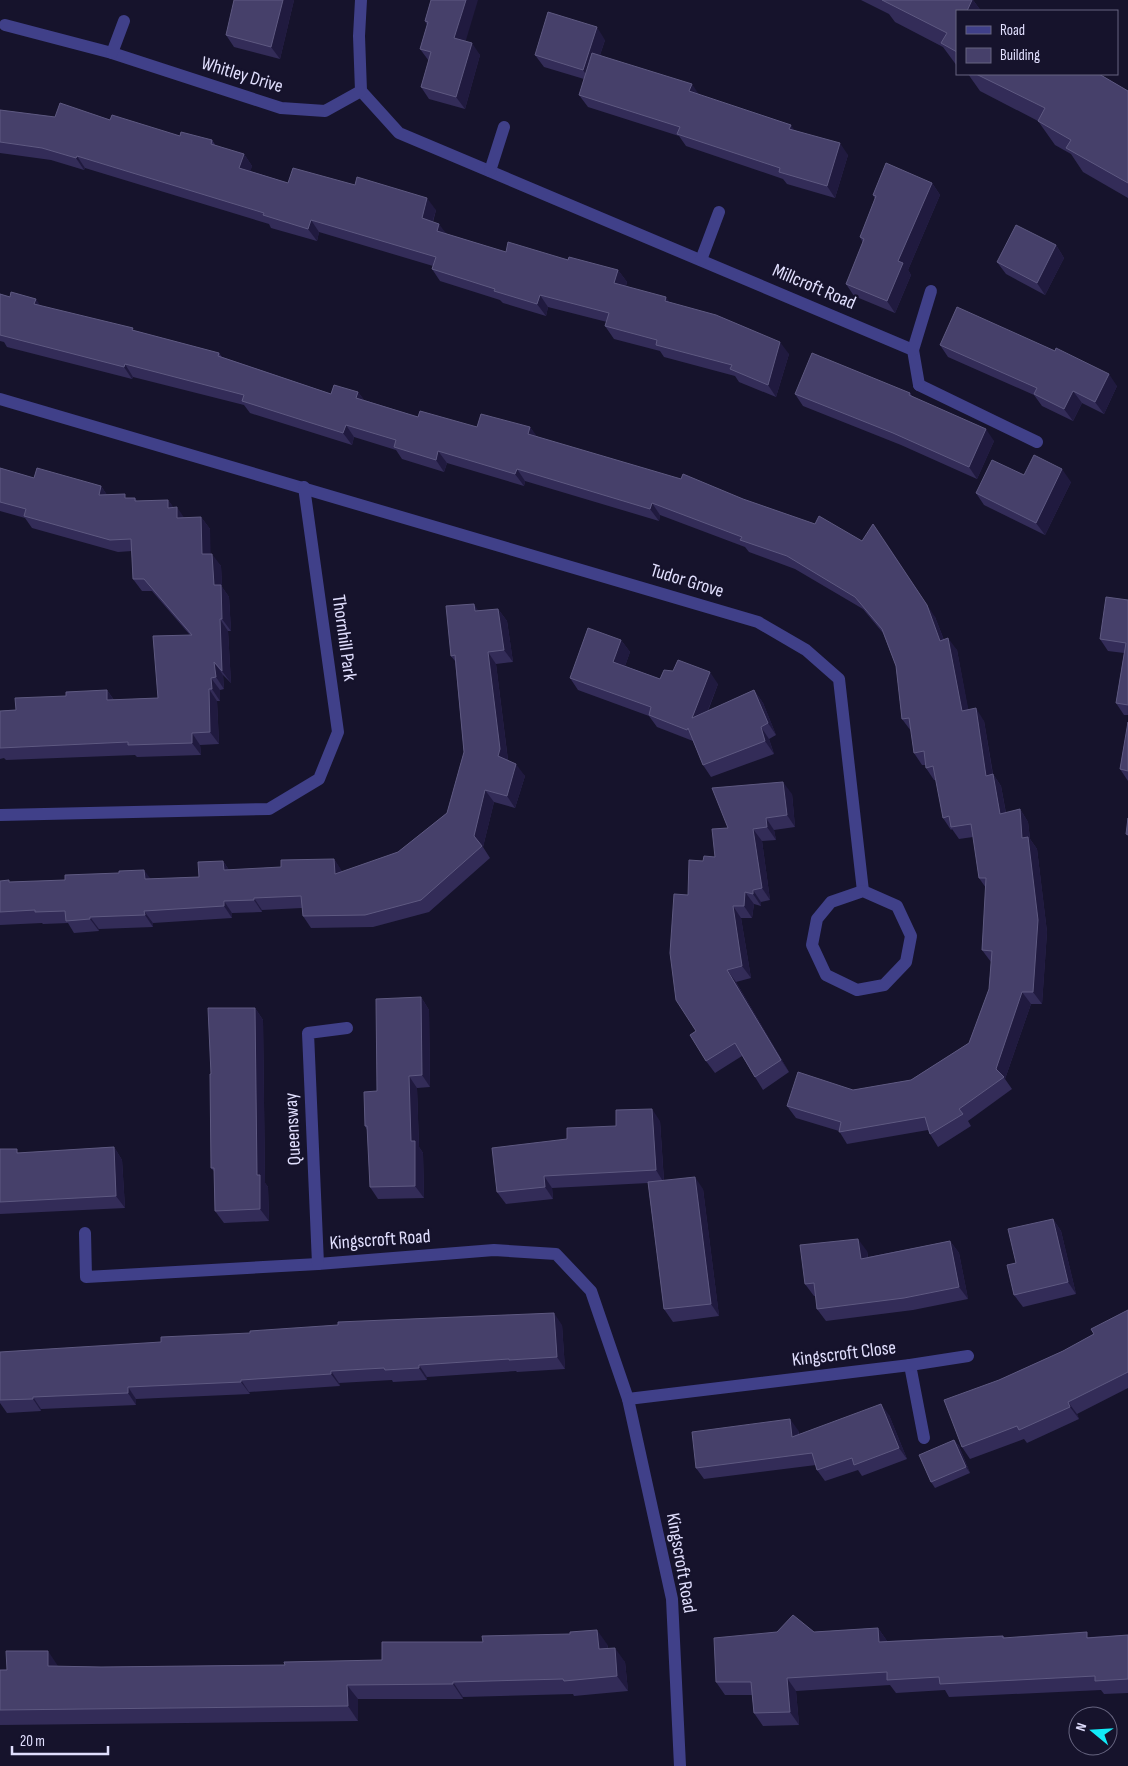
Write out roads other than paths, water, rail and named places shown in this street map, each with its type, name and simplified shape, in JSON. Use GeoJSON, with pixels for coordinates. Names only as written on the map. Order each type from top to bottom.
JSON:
{"type":"FeatureCollection","features":[{"type":"Feature","properties":{"kind":"street"},"geometry":{"type":"LineString","coordinates":[[360,91],[359,36],[361,0]]}},
{"type":"Feature","properties":{"kind":"street"},"geometry":{"type":"LineString","coordinates":[[112,53],[124,21]]}},
{"type":"Feature","properties":{"kind":"street","name":"Whitley Drive"},"geometry":{"type":"LineString","coordinates":[[5,25],[112,53],[281,108],[325,111],[360,91]]}},
{"type":"Feature","properties":{"kind":"street","name":"Millcroft Road"},"geometry":{"type":"LineString","coordinates":[[360,91],[399,134],[913,350]]}},
{"type":"Feature","properties":{"kind":"street"},"geometry":{"type":"LineString","coordinates":[[490,171],[504,127]]}},
{"type":"Feature","properties":{"kind":"street"},"geometry":{"type":"LineString","coordinates":[[701,260],[719,212]]}},
{"type":"Feature","properties":{"kind":"street"},"geometry":{"type":"LineString","coordinates":[[931,291],[913,350],[919,385],[1037,442]]}},
{"type":"Feature","properties":{"kind":"street"},"geometry":{"type":"LineString","coordinates":[[0,399],[304,487]]}},
{"type":"Feature","properties":{"kind":"street","name":"Thornhill Park"},"geometry":{"type":"LineString","coordinates":[[0,815],[269,809],[319,779],[338,732],[304,487]]}},
{"type":"Feature","properties":{"kind":"street","name":"Tudor Grove"},"geometry":{"type":"LineString","coordinates":[[304,487],[758,622],[806,650],[839,679],[863,891]]}},
{"type":"Feature","properties":{"kind":"street"},"geometry":{"type":"LineString","coordinates":[[863,891],[897,906],[911,936],[906,962],[884,985],[857,990],[826,975],[812,945],[817,920],[831,902],[863,891]]}},
{"type":"Feature","properties":{"kind":"street","name":"Queensway"},"geometry":{"type":"LineString","coordinates":[[318,1264],[308,1033],[347,1028]]}},
{"type":"Feature","properties":{"kind":"street","name":"Kingscroft Road"},"geometry":{"type":"LineString","coordinates":[[85,1233],[86,1277],[318,1264],[494,1250],[556,1254],[591,1290],[628,1399],[672,1600],[680,1766]]}},
{"type":"Feature","properties":{"kind":"street","name":"Kingscroft Close"},"geometry":{"type":"LineString","coordinates":[[628,1399],[910,1365],[968,1356]]}},
{"type":"Feature","properties":{"kind":"street","name":"Kingscroft Close"},"geometry":{"type":"LineString","coordinates":[[910,1365],[924,1438]]}}]}
